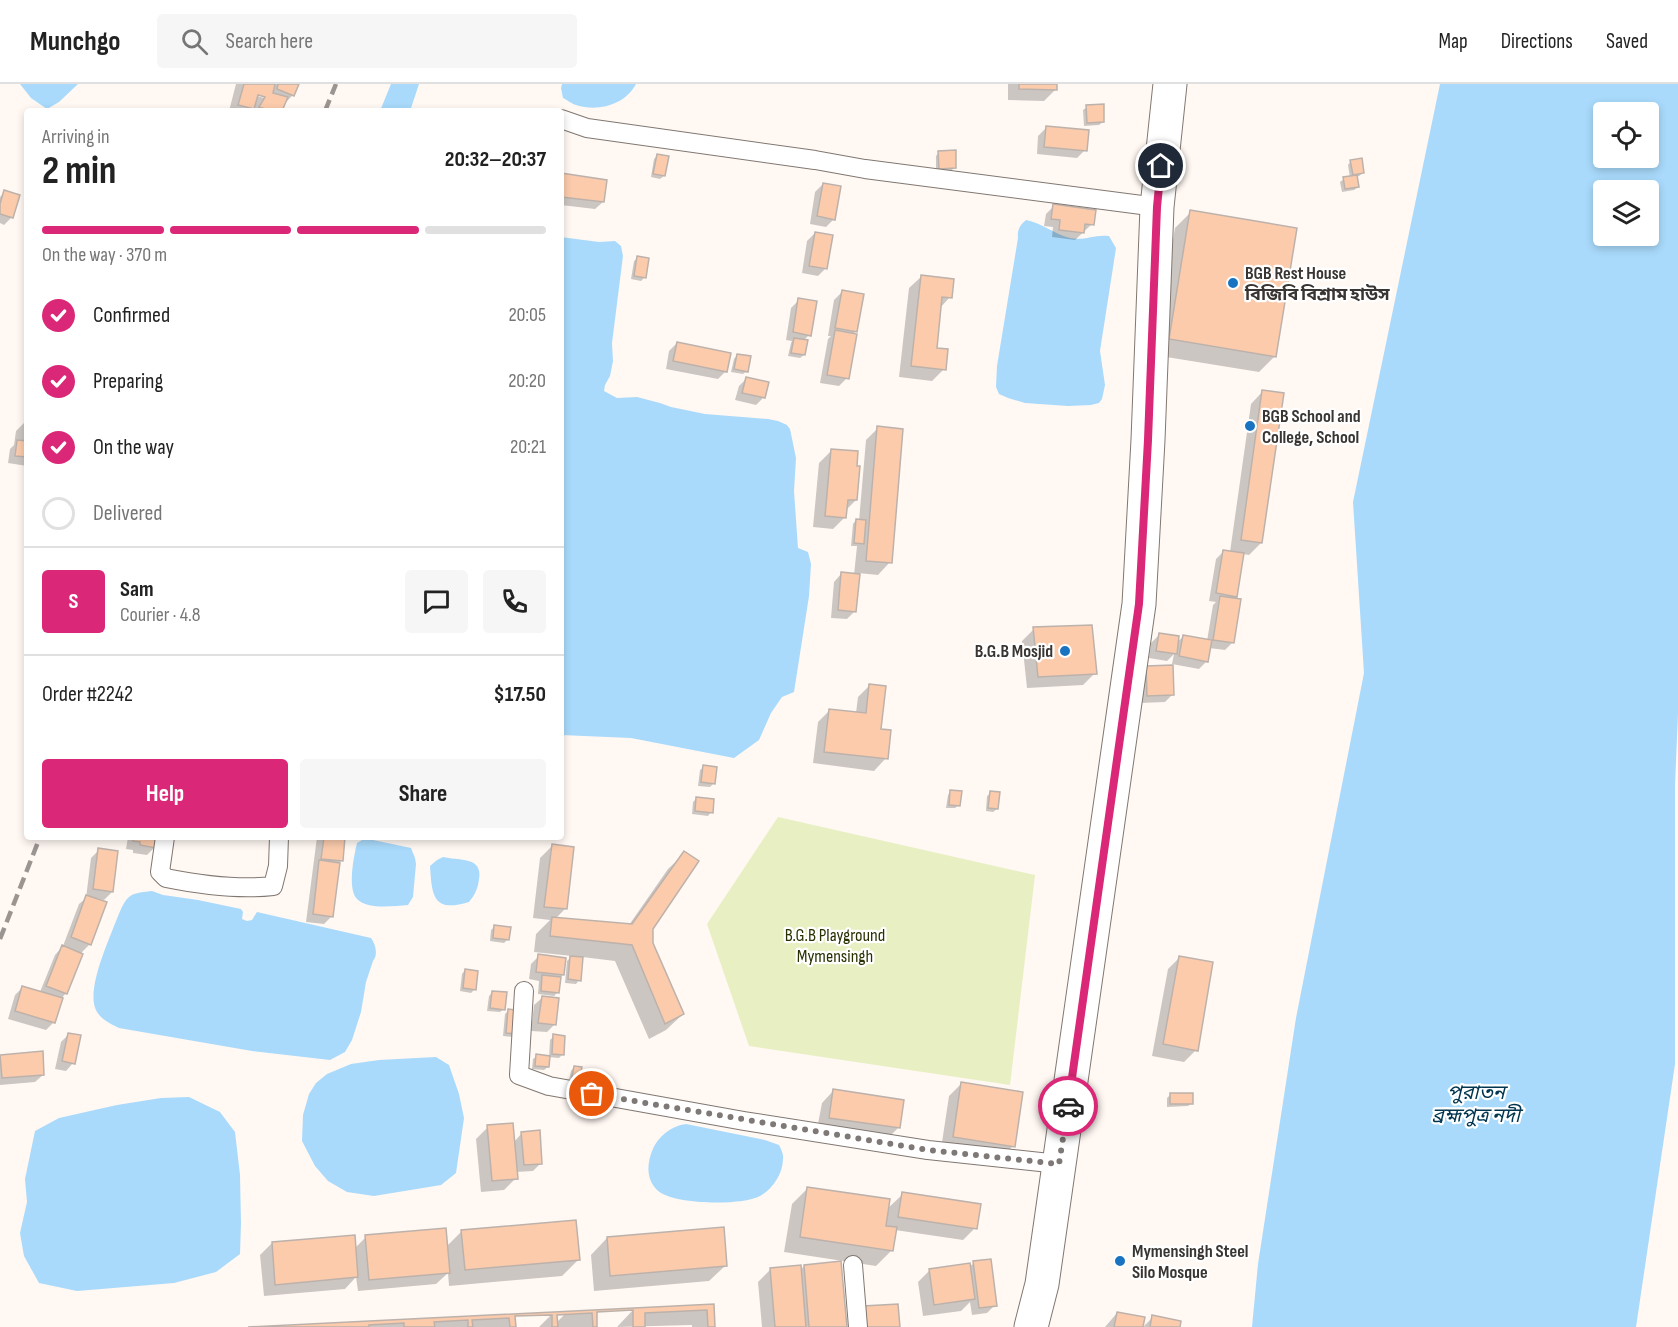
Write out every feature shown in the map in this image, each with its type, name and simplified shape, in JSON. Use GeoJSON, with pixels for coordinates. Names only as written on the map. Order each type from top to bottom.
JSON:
{"type":"FeatureCollection","features":[{"type":"Feature","properties":{"kind":"highway"},"geometry":{"type":"LineString","coordinates":[[1031,1327],[1042,1284],[1139,604],[1157,207],[1170,84]]}},
{"type":"Feature","properties":{"kind":"street"},"geometry":{"type":"LineString","coordinates":[[564,120],[587,128],[865,169],[1157,207]]}},
{"type":"Feature","properties":{"kind":"street"},"geometry":{"type":"LineString","coordinates":[[165,840],[160,872],[166,878],[223,887],[254,888],[273,886],[278,866],[279,840]]}},
{"type":"Feature","properties":{"kind":"street"},"geometry":{"type":"LineString","coordinates":[[524,991],[519,1076],[549,1086],[744,1121],[928,1150],[1059,1164]]}},
{"type":"Feature","properties":{"kind":"street"},"geometry":{"type":"LineString","coordinates":[[853,1265],[858,1327]]}},
{"type":"Feature","properties":{"kind":"green space","name":"B.G.B Playground Mymensingh"},"geometry":{"type":"Polygon","coordinates":[[[778,817],[1035,875],[1010,1085],[749,1046],[707,924],[778,817]]]}},
{"type":"Feature","properties":{"kind":"water"},"geometry":{"type":"Polygon","coordinates":[[[20,84],[78,84],[59,102],[49,108],[31,98],[20,84]]]}},
{"type":"Feature","properties":{"kind":"water"},"geometry":{"type":"Polygon","coordinates":[[[391,84],[419,84],[411,108],[381,108],[391,84]]]}},
{"type":"Feature","properties":{"kind":"water"},"geometry":{"type":"Polygon","coordinates":[[[562,84],[636,84],[618,102],[593,108],[576,105],[563,98],[562,84]]]}},
{"type":"Feature","properties":{"kind":"water","name":"পুরাতন ব্রহ্মপুত্র নদী"},"geometry":{"type":"Polygon","coordinates":[[[1440,84],[1678,84],[1678,713],[1675,785],[1675,1064],[1636,1327],[1252,1327],[1258,1264],[1296,1018],[1364,673],[1353,502],[1440,84]]]}},
{"type":"Feature","properties":{"kind":"water"},"geometry":{"type":"Polygon","coordinates":[[[1026,220],[1070,238],[1109,236],[1116,248],[1100,351],[1105,385],[1099,403],[1068,406],[1025,403],[999,394],[996,387],[997,366],[1018,233],[1026,220]]]}},
{"type":"Feature","properties":{"kind":"water"},"geometry":{"type":"Polygon","coordinates":[[[564,237],[599,242],[615,241],[621,246],[623,256],[612,343],[613,361],[604,391],[617,398],[637,397],[705,414],[768,419],[787,425],[790,429],[796,458],[794,491],[798,548],[808,552],[811,564],[809,596],[794,692],[782,697],[771,713],[759,740],[734,758],[631,738],[564,735],[564,237]]]}},
{"type":"Feature","properties":{"kind":"water"},"geometry":{"type":"Polygon","coordinates":[[[362,840],[411,848],[416,864],[413,897],[408,905],[374,906],[357,899],[352,888],[352,872],[357,843],[362,840]]]}},
{"type":"Feature","properties":{"kind":"water"},"geometry":{"type":"Polygon","coordinates":[[[443,857],[468,861],[477,866],[478,885],[469,902],[448,905],[437,899],[432,886],[430,866],[443,857]]]}},
{"type":"Feature","properties":{"kind":"water"},"geometry":{"type":"Polygon","coordinates":[[[152,891],[241,909],[242,919],[247,921],[252,920],[257,912],[371,938],[376,956],[366,982],[361,1012],[352,1040],[345,1052],[330,1060],[252,1051],[119,1028],[104,1020],[94,1004],[98,969],[120,910],[129,897],[140,892],[152,891]]]}},
{"type":"Feature","properties":{"kind":"water"},"geometry":{"type":"Polygon","coordinates":[[[436,1057],[449,1065],[464,1118],[456,1173],[441,1185],[374,1196],[347,1192],[328,1181],[315,1166],[302,1141],[303,1115],[309,1094],[316,1083],[327,1074],[351,1064],[436,1057]]]}},
{"type":"Feature","properties":{"kind":"water"},"geometry":{"type":"Polygon","coordinates":[[[189,1097],[220,1112],[235,1132],[240,1175],[240,1254],[216,1272],[174,1283],[77,1291],[39,1283],[24,1256],[20,1233],[27,1202],[25,1179],[35,1131],[59,1118],[117,1105],[161,1098],[189,1097]]]}},
{"type":"Feature","properties":{"kind":"water"},"geometry":{"type":"Polygon","coordinates":[[[686,1124],[779,1145],[783,1157],[781,1170],[776,1180],[760,1196],[738,1201],[691,1201],[665,1195],[653,1186],[651,1181],[648,1171],[650,1156],[658,1141],[666,1133],[686,1124]]]}},
{"type":"Feature","properties":{"kind":"building"},"geometry":{"type":"Polygon","coordinates":[[[244,84],[275,84],[273,93],[288,97],[283,108],[259,107],[265,97],[258,95],[254,108],[238,105],[244,84]]]}},
{"type":"Feature","properties":{"kind":"building"},"geometry":{"type":"Polygon","coordinates":[[[278,84],[299,84],[294,96],[277,89],[278,84]]]}},
{"type":"Feature","properties":{"kind":"building"},"geometry":{"type":"Polygon","coordinates":[[[1019,84],[1057,84],[1057,90],[1019,89],[1019,84]]]}},
{"type":"Feature","properties":{"kind":"building"},"geometry":{"type":"Polygon","coordinates":[[[1104,104],[1104,122],[1087,123],[1086,105],[1104,104]]]}},
{"type":"Feature","properties":{"kind":"building"},"geometry":{"type":"Polygon","coordinates":[[[1046,126],[1089,130],[1087,151],[1044,147],[1046,126]]]}},
{"type":"Feature","properties":{"kind":"building"},"geometry":{"type":"Polygon","coordinates":[[[956,150],[956,168],[939,169],[938,151],[956,150]]]}},
{"type":"Feature","properties":{"kind":"building"},"geometry":{"type":"Polygon","coordinates":[[[657,154],[669,156],[665,176],[653,174],[657,154]]]}},
{"type":"Feature","properties":{"kind":"building"},"geometry":{"type":"Polygon","coordinates":[[[1362,158],[1364,173],[1353,175],[1350,160],[1362,158]]]}},
{"type":"Feature","properties":{"kind":"building"},"geometry":{"type":"Polygon","coordinates":[[[564,173],[607,180],[604,202],[564,197],[564,173]]]}},
{"type":"Feature","properties":{"kind":"building"},"geometry":{"type":"Polygon","coordinates":[[[1357,175],[1359,187],[1345,189],[1343,177],[1357,175]]]}},
{"type":"Feature","properties":{"kind":"building"},"geometry":{"type":"Polygon","coordinates":[[[823,183],[841,186],[835,220],[817,216],[823,183]]]}},
{"type":"Feature","properties":{"kind":"building"},"geometry":{"type":"Polygon","coordinates":[[[4,190],[20,195],[13,218],[0,214],[4,190]]]}},
{"type":"Feature","properties":{"kind":"building"},"geometry":{"type":"Polygon","coordinates":[[[1053,204],[1096,210],[1094,225],[1085,224],[1084,233],[1059,230],[1060,220],[1051,219],[1053,204]]]}},
{"type":"Feature","properties":{"kind":"building","name":"BGB Rest House বিজিবি বিশ্রাম হাউস"},"geometry":{"type":"Polygon","coordinates":[[[1190,210],[1297,228],[1276,357],[1169,339],[1190,210]]]}},
{"type":"Feature","properties":{"kind":"building"},"geometry":{"type":"Polygon","coordinates":[[[815,232],[833,235],[827,269],[809,266],[815,232]]]}},
{"type":"Feature","properties":{"kind":"building"},"geometry":{"type":"Polygon","coordinates":[[[637,256],[649,258],[646,278],[634,276],[637,256]]]}},
{"type":"Feature","properties":{"kind":"building"},"geometry":{"type":"Polygon","coordinates":[[[921,275],[954,279],[952,298],[942,297],[937,348],[948,349],[946,370],[911,366],[921,275]]]}},
{"type":"Feature","properties":{"kind":"building"},"geometry":{"type":"Polygon","coordinates":[[[842,290],[864,294],[857,332],[835,328],[842,290]]]}},
{"type":"Feature","properties":{"kind":"building"},"geometry":{"type":"Polygon","coordinates":[[[798,298],[817,301],[811,336],[793,332],[798,298]]]}},
{"type":"Feature","properties":{"kind":"building"},"geometry":{"type":"Polygon","coordinates":[[[835,330],[857,334],[849,379],[827,375],[835,330]]]}},
{"type":"Feature","properties":{"kind":"building"},"geometry":{"type":"Polygon","coordinates":[[[794,338],[808,340],[805,355],[791,353],[794,338]]]}},
{"type":"Feature","properties":{"kind":"building"},"geometry":{"type":"Polygon","coordinates":[[[677,342],[731,353],[727,372],[673,361],[677,342]]]}},
{"type":"Feature","properties":{"kind":"building"},"geometry":{"type":"Polygon","coordinates":[[[737,354],[751,356],[748,372],[734,369],[737,354]]]}},
{"type":"Feature","properties":{"kind":"building"},"geometry":{"type":"Polygon","coordinates":[[[746,377],[769,382],[765,398],[742,393],[746,377]]]}},
{"type":"Feature","properties":{"kind":"building"},"geometry":{"type":"Polygon","coordinates":[[[1262,390],[1284,393],[1262,543],[1241,540],[1262,390]]]}},
{"type":"Feature","properties":{"kind":"building"},"geometry":{"type":"Polygon","coordinates":[[[877,426],[903,429],[892,563],[866,561],[877,426]]]}},
{"type":"Feature","properties":{"kind":"building"},"geometry":{"type":"Polygon","coordinates":[[[17,440],[24,441],[24,457],[15,456],[17,440]]]}},
{"type":"Feature","properties":{"kind":"building"},"geometry":{"type":"Polygon","coordinates":[[[831,449],[858,451],[857,466],[860,466],[857,500],[848,500],[846,518],[825,516],[831,449]]]}},
{"type":"Feature","properties":{"kind":"building"},"geometry":{"type":"Polygon","coordinates":[[[856,519],[866,520],[864,544],[854,543],[856,519]]]}},
{"type":"Feature","properties":{"kind":"building"},"geometry":{"type":"Polygon","coordinates":[[[1223,550],[1244,553],[1237,597],[1216,593],[1223,550]]]}},
{"type":"Feature","properties":{"kind":"building"},"geometry":{"type":"Polygon","coordinates":[[[841,572],[860,574],[856,612],[838,610],[841,572]]]}},
{"type":"Feature","properties":{"kind":"building"},"geometry":{"type":"Polygon","coordinates":[[[1220,596],[1241,599],[1234,643],[1213,640],[1220,596]]]}},
{"type":"Feature","properties":{"kind":"building","name":"B.G.B Mosjid"},"geometry":{"type":"Polygon","coordinates":[[[1092,625],[1097,674],[1038,677],[1033,627],[1092,625]]]}},
{"type":"Feature","properties":{"kind":"building"},"geometry":{"type":"Polygon","coordinates":[[[1159,633],[1179,636],[1177,654],[1156,651],[1159,633]]]}},
{"type":"Feature","properties":{"kind":"building"},"geometry":{"type":"Polygon","coordinates":[[[1183,635],[1212,640],[1208,662],[1179,656],[1183,635]]]}},
{"type":"Feature","properties":{"kind":"building"},"geometry":{"type":"Polygon","coordinates":[[[1173,665],[1174,695],[1147,696],[1146,666],[1173,665]]]}},
{"type":"Feature","properties":{"kind":"building"},"geometry":{"type":"Polygon","coordinates":[[[869,684],[886,686],[881,729],[891,730],[888,759],[824,752],[829,709],[866,713],[869,684]]]}},
{"type":"Feature","properties":{"kind":"building"},"geometry":{"type":"Polygon","coordinates":[[[703,765],[717,767],[715,784],[701,782],[703,765]]]}},
{"type":"Feature","properties":{"kind":"building"},"geometry":{"type":"Polygon","coordinates":[[[950,790],[962,791],[960,806],[949,805],[950,790]]]}},
{"type":"Feature","properties":{"kind":"building"},"geometry":{"type":"Polygon","coordinates":[[[990,791],[1000,792],[998,809],[988,808],[990,791]]]}},
{"type":"Feature","properties":{"kind":"building"},"geometry":{"type":"Polygon","coordinates":[[[696,797],[714,799],[713,813],[695,811],[696,797]]]}},
{"type":"Feature","properties":{"kind":"building"},"geometry":{"type":"Polygon","coordinates":[[[133,840],[157,840],[156,848],[133,840]]]}},
{"type":"Feature","properties":{"kind":"building"},"geometry":{"type":"Polygon","coordinates":[[[324,840],[345,840],[343,861],[321,859],[324,840]]]}},
{"type":"Feature","properties":{"kind":"building"},"geometry":{"type":"Polygon","coordinates":[[[552,844],[574,847],[567,909],[544,907],[552,844]]]}},
{"type":"Feature","properties":{"kind":"building"},"geometry":{"type":"Polygon","coordinates":[[[98,848],[118,851],[113,892],[93,889],[98,848]]]}},
{"type":"Feature","properties":{"kind":"building"},"geometry":{"type":"Polygon","coordinates":[[[684,851],[699,861],[653,929],[653,943],[684,1014],[665,1024],[632,945],[550,936],[552,917],[632,924],[684,851]]]}},
{"type":"Feature","properties":{"kind":"building"},"geometry":{"type":"Polygon","coordinates":[[[319,860],[340,863],[333,917],[313,914],[319,860]]]}},
{"type":"Feature","properties":{"kind":"building"},"geometry":{"type":"Polygon","coordinates":[[[86,895],[107,902],[91,945],[71,937],[86,895]]]}},
{"type":"Feature","properties":{"kind":"building"},"geometry":{"type":"Polygon","coordinates":[[[494,925],[511,927],[509,940],[493,938],[494,925]]]}},
{"type":"Feature","properties":{"kind":"building"},"geometry":{"type":"Polygon","coordinates":[[[62,945],[83,954],[67,994],[46,986],[62,945]]]}},
{"type":"Feature","properties":{"kind":"building"},"geometry":{"type":"Polygon","coordinates":[[[538,954],[566,958],[564,975],[536,972],[538,954]]]}},
{"type":"Feature","properties":{"kind":"building"},"geometry":{"type":"Polygon","coordinates":[[[570,956],[583,957],[581,981],[568,979],[570,956]]]}},
{"type":"Feature","properties":{"kind":"building"},"geometry":{"type":"Polygon","coordinates":[[[1179,956],[1213,962],[1198,1051],[1163,1044],[1179,956]]]}},
{"type":"Feature","properties":{"kind":"building"},"geometry":{"type":"Polygon","coordinates":[[[465,969],[478,971],[476,990],[463,988],[465,969]]]}},
{"type":"Feature","properties":{"kind":"building"},"geometry":{"type":"Polygon","coordinates":[[[542,975],[561,977],[559,993],[541,991],[542,975]]]}},
{"type":"Feature","properties":{"kind":"building"},"geometry":{"type":"Polygon","coordinates":[[[22,986],[63,998],[55,1023],[15,1011],[22,986]]]}},
{"type":"Feature","properties":{"kind":"building"},"geometry":{"type":"Polygon","coordinates":[[[492,991],[507,992],[505,1010],[490,1008],[492,991]]]}},
{"type":"Feature","properties":{"kind":"building"},"geometry":{"type":"Polygon","coordinates":[[[542,996],[559,998],[556,1025],[538,1023],[542,996]]]}},
{"type":"Feature","properties":{"kind":"building"},"geometry":{"type":"Polygon","coordinates":[[[508,1009],[522,1011],[519,1034],[506,1033],[508,1009]]]}},
{"type":"Feature","properties":{"kind":"building"},"geometry":{"type":"Polygon","coordinates":[[[68,1033],[81,1035],[75,1064],[62,1061],[68,1033]]]}},
{"type":"Feature","properties":{"kind":"building"},"geometry":{"type":"Polygon","coordinates":[[[553,1034],[565,1036],[564,1055],[552,1054],[553,1034]]]}},
{"type":"Feature","properties":{"kind":"building"},"geometry":{"type":"Polygon","coordinates":[[[43,1051],[44,1075],[2,1078],[0,1055],[43,1051]]]}},
{"type":"Feature","properties":{"kind":"building"},"geometry":{"type":"Polygon","coordinates":[[[536,1054],[550,1056],[549,1067],[535,1066],[536,1054]]]}},
{"type":"Feature","properties":{"kind":"building"},"geometry":{"type":"Polygon","coordinates":[[[574,1066],[582,1067],[578,1084],[571,1082],[574,1066]]]}},
{"type":"Feature","properties":{"kind":"building"},"geometry":{"type":"Polygon","coordinates":[[[593,1075],[609,1078],[606,1088],[591,1085],[593,1075]]]}},
{"type":"Feature","properties":{"kind":"building"},"geometry":{"type":"Polygon","coordinates":[[[961,1082],[1023,1092],[1015,1147],[953,1137],[961,1082]]]}},
{"type":"Feature","properties":{"kind":"building"},"geometry":{"type":"Polygon","coordinates":[[[833,1089],[904,1100],[900,1128],[829,1118],[833,1089]]]}},
{"type":"Feature","properties":{"kind":"building"},"geometry":{"type":"Polygon","coordinates":[[[1170,1093],[1193,1093],[1193,1104],[1170,1104],[1170,1093]]]}},
{"type":"Feature","properties":{"kind":"building"},"geometry":{"type":"Polygon","coordinates":[[[513,1123],[518,1179],[492,1181],[487,1125],[513,1123]]]}},
{"type":"Feature","properties":{"kind":"building"},"geometry":{"type":"Polygon","coordinates":[[[540,1130],[542,1164],[524,1165],[521,1132],[540,1130]]]}},
{"type":"Feature","properties":{"kind":"building"},"geometry":{"type":"Polygon","coordinates":[[[807,1187],[890,1199],[886,1226],[897,1227],[893,1251],[800,1237],[807,1187]]]}},
{"type":"Feature","properties":{"kind":"building"},"geometry":{"type":"Polygon","coordinates":[[[902,1192],[981,1204],[977,1229],[898,1217],[902,1192]]]}},
{"type":"Feature","properties":{"kind":"building"},"geometry":{"type":"Polygon","coordinates":[[[576,1220],[580,1260],[465,1270],[461,1230],[576,1220]]]}},
{"type":"Feature","properties":{"kind":"building"},"geometry":{"type":"Polygon","coordinates":[[[724,1227],[727,1266],[610,1276],[607,1237],[724,1227]]]}},
{"type":"Feature","properties":{"kind":"building"},"geometry":{"type":"Polygon","coordinates":[[[446,1228],[450,1273],[369,1280],[365,1235],[446,1228]]]}},
{"type":"Feature","properties":{"kind":"building"},"geometry":{"type":"Polygon","coordinates":[[[355,1235],[358,1277],[275,1285],[272,1242],[355,1235]]]}},
{"type":"Feature","properties":{"kind":"building"},"geometry":{"type":"Polygon","coordinates":[[[991,1259],[997,1306],[979,1308],[973,1261],[991,1259]]]}},
{"type":"Feature","properties":{"kind":"building"},"geometry":{"type":"Polygon","coordinates":[[[841,1261],[847,1327],[809,1327],[804,1265],[841,1261]]]}},
{"type":"Feature","properties":{"kind":"building"},"geometry":{"type":"Polygon","coordinates":[[[970,1263],[975,1299],[934,1305],[929,1269],[970,1263]]]}},
{"type":"Feature","properties":{"kind":"building"},"geometry":{"type":"Polygon","coordinates":[[[801,1265],[806,1327],[775,1327],[770,1268],[801,1265]]]}},
{"type":"Feature","properties":{"kind":"building"},"geometry":{"type":"Polygon","coordinates":[[[714,1304],[715,1327],[708,1327],[707,1310],[645,1313],[645,1327],[633,1327],[633,1310],[597,1312],[597,1327],[593,1327],[592,1313],[557,1315],[558,1327],[552,1327],[552,1315],[515,1316],[516,1327],[510,1327],[509,1318],[472,1320],[473,1327],[468,1327],[468,1320],[434,1322],[435,1327],[404,1327],[404,1323],[369,1325],[369,1327],[248,1327],[714,1304]]]}},
{"type":"Feature","properties":{"kind":"building"},"geometry":{"type":"Polygon","coordinates":[[[898,1304],[900,1327],[864,1327],[863,1306],[898,1304]]]}},
{"type":"Feature","properties":{"kind":"building"},"geometry":{"type":"Polygon","coordinates":[[[1117,1312],[1145,1317],[1143,1327],[1114,1327],[1117,1312]]]}},
{"type":"Feature","properties":{"kind":"building"},"geometry":{"type":"Polygon","coordinates":[[[1152,1315],[1181,1321],[1180,1327],[1150,1327],[1152,1315]]]}},
{"type":"Feature","properties":{"kind":"railway"},"geometry":{"type":"LineString","coordinates":[[326,108],[336,84]]}},
{"type":"Feature","properties":{"kind":"railway"},"geometry":{"type":"LineString","coordinates":[[0,939],[39,840]]}},
{"type":"Feature","properties":{"kind":"way so far"},"geometry":{"type":"LineString","coordinates":[[592,1094],[928,1150],[1059,1164],[1068,1106]]}},
{"type":"Feature","properties":{"kind":"place","name":"BGB Rest House বিজিবি বিশ্রাম হাউস"},"geometry":{"type":"Point","coordinates":[1233,283]}},
{"type":"Feature","properties":{"kind":"place","name":"BGB School and College, School"},"geometry":{"type":"Point","coordinates":[1250,426]}},
{"type":"Feature","properties":{"kind":"place","name":"B.G.B Mosjid"},"geometry":{"type":"Point","coordinates":[1065,651]}},
{"type":"Feature","properties":{"kind":"place","name":"Mymensingh Steel Silo Mosque"},"geometry":{"type":"Point","coordinates":[1120,1261]}},
{"type":"Feature","properties":{"kind":"route"},"geometry":{"type":"LineString","coordinates":[[1068,1106],[1139,604],[1157,207],[1161,166]]}}]}
